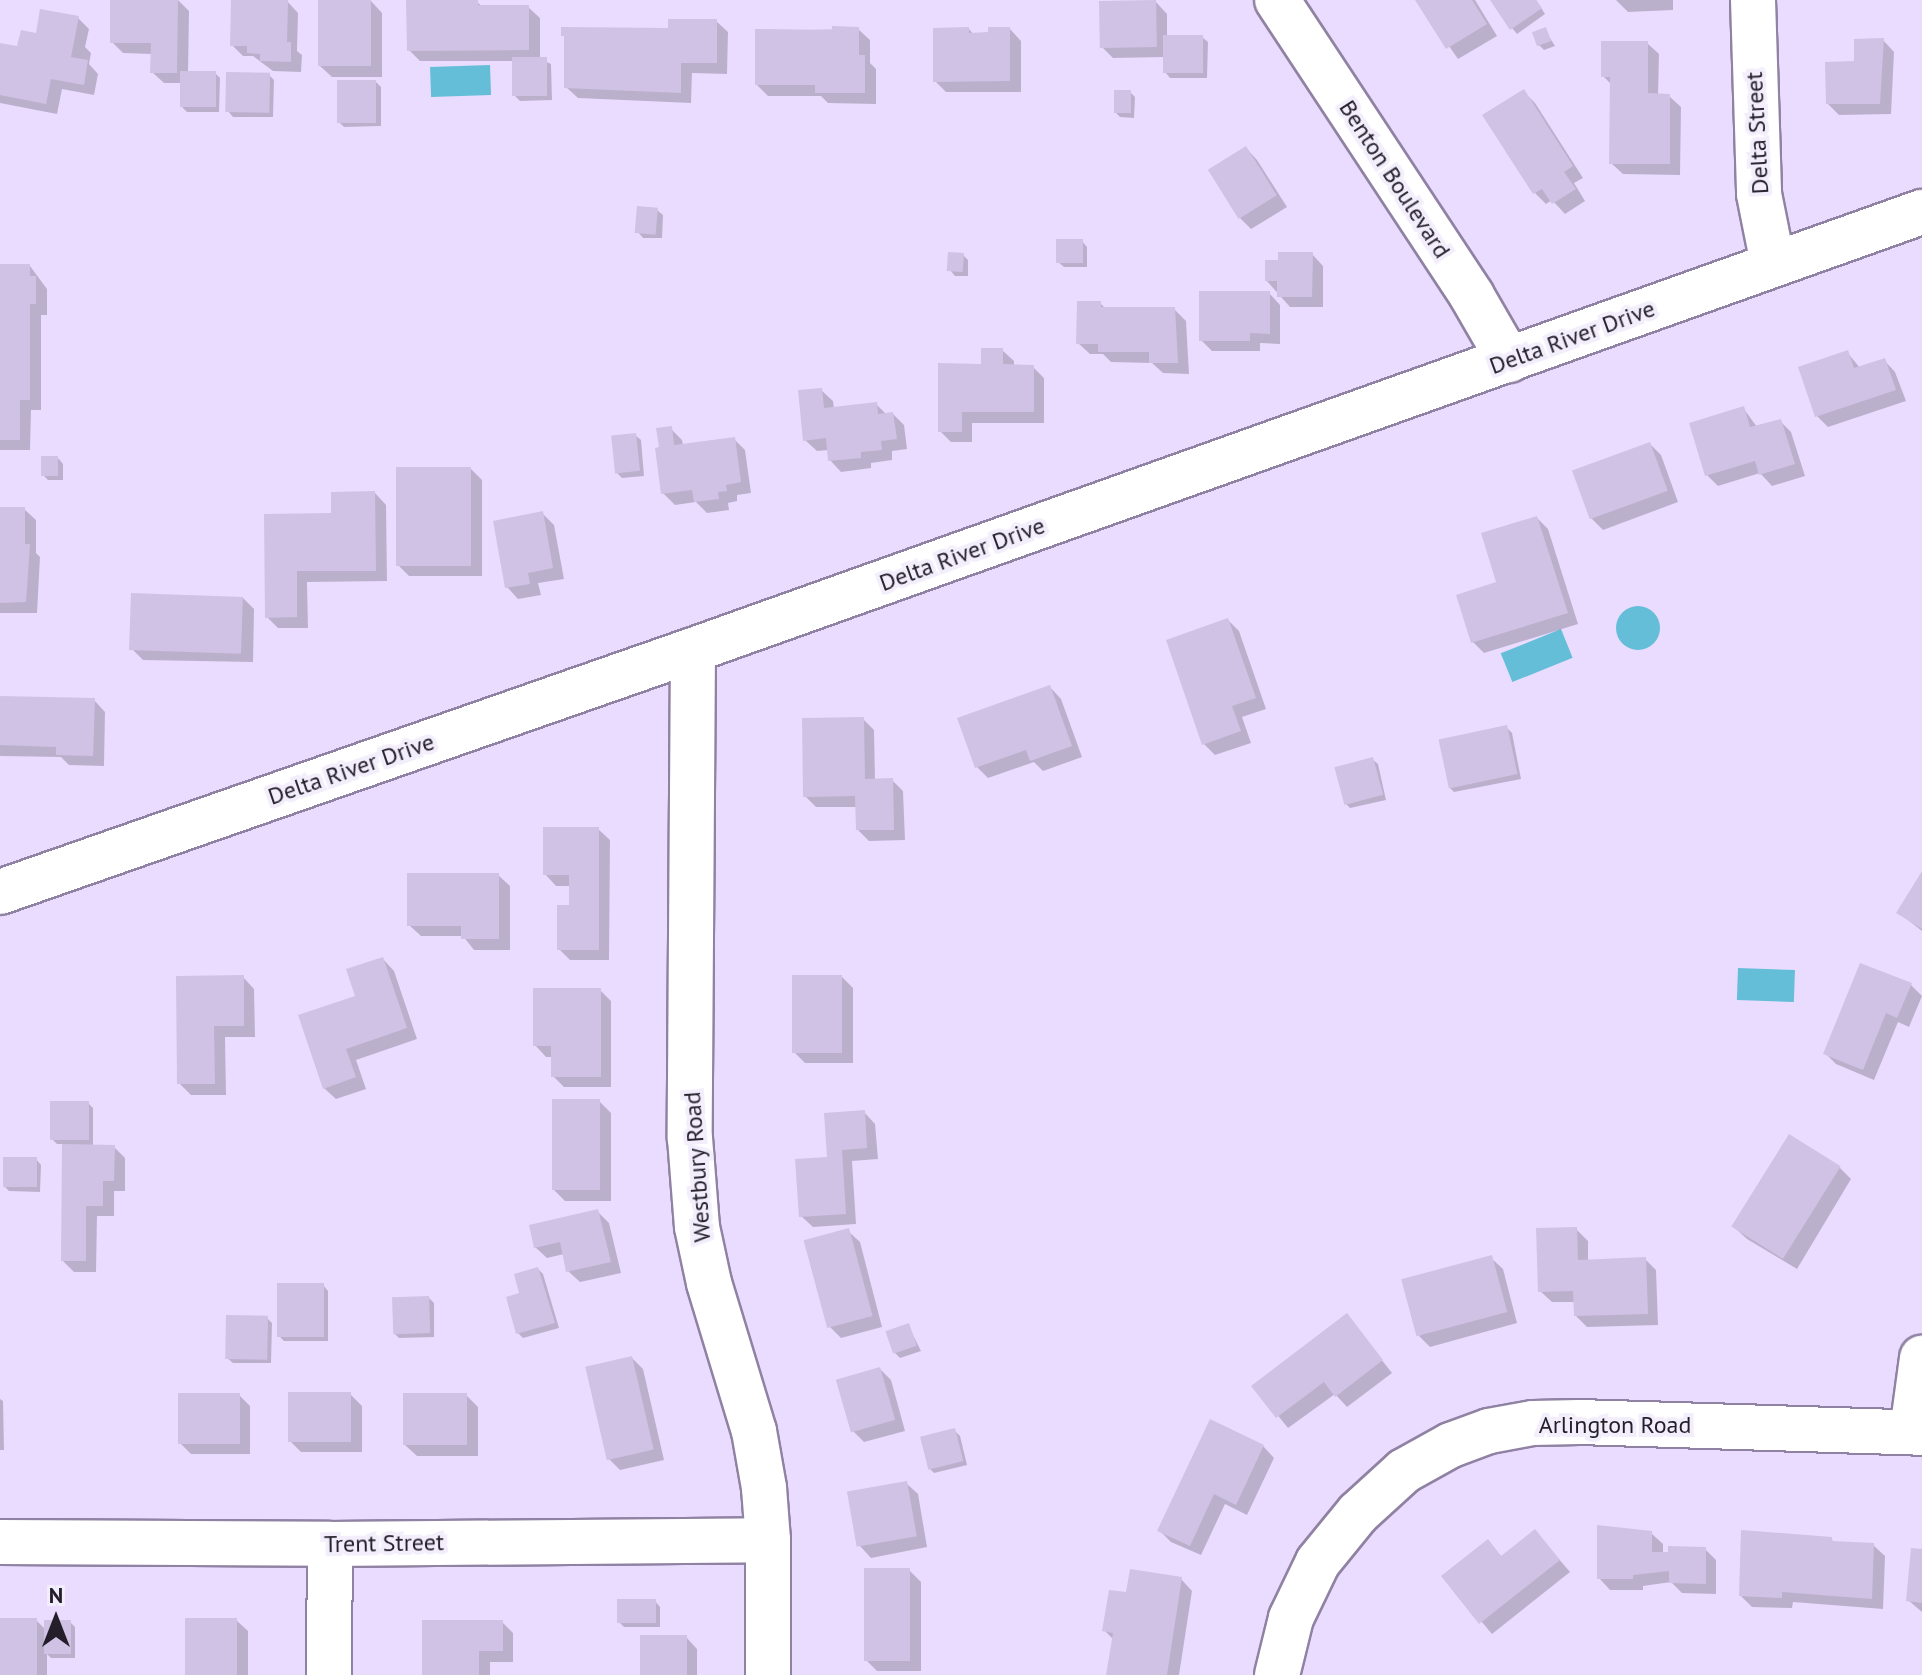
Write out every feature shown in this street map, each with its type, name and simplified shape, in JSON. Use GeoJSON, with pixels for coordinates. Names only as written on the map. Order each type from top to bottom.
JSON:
{"type":"FeatureCollection","features":[{"type":"Feature","properties":{"kind":"street","name":"Benton Boulevard"},"geometry":{"type":"LineString","coordinates":[[1277,0],[1472,296],[1509,360]]}},
{"type":"Feature","properties":{"kind":"street","name":"Delta Street"},"geometry":{"type":"LineString","coordinates":[[1753,0],[1759,194],[1773,264]]}},
{"type":"Feature","properties":{"kind":"street","name":"Delta River Drive"},"geometry":{"type":"LineString","coordinates":[[0,892],[693,650],[1922,212]]}},
{"type":"Feature","properties":{"kind":"street","name":"Westbury Road"},"geometry":{"type":"LineString","coordinates":[[693,650],[691,1153],[697,1227],[709,1283],[754,1431],[768,1540],[768,1675]]}},
{"type":"Feature","properties":{"kind":"street","name":"Arlington Road"},"geometry":{"type":"LineString","coordinates":[[1277,1675],[1291,1618],[1318,1562],[1358,1513],[1404,1471],[1451,1445],[1489,1431],[1533,1423],[1917,1432],[1922,1358]]}},
{"type":"Feature","properties":{"kind":"street","name":"Trent Street"},"geometry":{"type":"LineString","coordinates":[[0,1542],[330,1544],[768,1540]]}},
{"type":"Feature","properties":{"kind":"street"},"geometry":{"type":"LineString","coordinates":[[329,1675],[330,1544]]}},
{"type":"Feature","properties":{"kind":"water"},"geometry":{"type":"Polygon","coordinates":[[[490,65],[491,95],[431,97],[430,67],[490,65]]]}},
{"type":"Feature","properties":{"kind":"water"},"geometry":{"type":"Polygon","coordinates":[[[1638,606],[1653,613],[1660,628],[1653,643],[1638,650],[1623,643],[1616,628],[1623,613],[1638,606]]]}},
{"type":"Feature","properties":{"kind":"water"},"geometry":{"type":"Polygon","coordinates":[[[1561,629],[1573,658],[1512,682],[1501,653],[1561,629]]]}},
{"type":"Feature","properties":{"kind":"water"},"geometry":{"type":"Polygon","coordinates":[[[1738,968],[1795,970],[1794,1002],[1737,1000],[1738,968]]]}},
{"type":"Feature","properties":{"kind":"building"},"geometry":{"type":"Polygon","coordinates":[[[110,0],[178,0],[177,73],[150,73],[151,43],[110,43],[110,0]]]}},
{"type":"Feature","properties":{"kind":"building"},"geometry":{"type":"Polygon","coordinates":[[[231,0],[288,0],[287,42],[291,42],[291,62],[260,61],[260,54],[247,53],[247,46],[230,46],[231,0]]]}},
{"type":"Feature","properties":{"kind":"building"},"geometry":{"type":"Polygon","coordinates":[[[318,0],[371,0],[371,66],[318,66],[318,0]]]}},
{"type":"Feature","properties":{"kind":"building"},"geometry":{"type":"Polygon","coordinates":[[[406,0],[478,0],[478,5],[529,5],[529,50],[407,51],[406,0]]]}},
{"type":"Feature","properties":{"kind":"building"},"geometry":{"type":"Polygon","coordinates":[[[1156,0],[1157,47],[1100,48],[1099,1],[1156,0]]]}},
{"type":"Feature","properties":{"kind":"building"},"geometry":{"type":"Polygon","coordinates":[[[1415,0],[1472,0],[1487,24],[1446,49],[1415,0]]]}},
{"type":"Feature","properties":{"kind":"building"},"geometry":{"type":"Polygon","coordinates":[[[1490,0],[1536,0],[1542,8],[1510,30],[1490,0]]]}},
{"type":"Feature","properties":{"kind":"building"},"geometry":{"type":"Polygon","coordinates":[[[40,9],[79,16],[71,57],[88,60],[84,85],[51,79],[46,104],[0,95],[0,43],[17,46],[21,30],[36,33],[40,9]]]}},
{"type":"Feature","properties":{"kind":"building"},"geometry":{"type":"Polygon","coordinates":[[[668,19],[717,19],[717,63],[681,63],[681,93],[564,88],[564,36],[561,36],[561,27],[668,28],[668,19]]]}},
{"type":"Feature","properties":{"kind":"building"},"geometry":{"type":"Polygon","coordinates":[[[832,26],[859,27],[859,55],[865,55],[865,93],[815,93],[815,85],[755,85],[755,29],[832,30],[832,26]]]}},
{"type":"Feature","properties":{"kind":"building"},"geometry":{"type":"Polygon","coordinates":[[[969,27],[969,33],[988,32],[988,27],[1010,27],[1010,81],[933,82],[933,28],[969,27]]]}},
{"type":"Feature","properties":{"kind":"building"},"geometry":{"type":"Polygon","coordinates":[[[1546,27],[1551,41],[1537,46],[1532,32],[1546,27]]]}},
{"type":"Feature","properties":{"kind":"building"},"geometry":{"type":"Polygon","coordinates":[[[1163,35],[1203,35],[1203,73],[1163,73],[1163,35]]]}},
{"type":"Feature","properties":{"kind":"building"},"geometry":{"type":"Polygon","coordinates":[[[1884,38],[1880,104],[1826,104],[1825,62],[1854,61],[1854,39],[1884,38]]]}},
{"type":"Feature","properties":{"kind":"building"},"geometry":{"type":"Polygon","coordinates":[[[1601,41],[1648,41],[1648,93],[1670,94],[1670,164],[1609,164],[1610,77],[1601,77],[1601,41]]]}},
{"type":"Feature","properties":{"kind":"building"},"geometry":{"type":"Polygon","coordinates":[[[512,57],[547,57],[547,96],[512,96],[512,57]]]}},
{"type":"Feature","properties":{"kind":"building"},"geometry":{"type":"Polygon","coordinates":[[[180,71],[216,71],[216,107],[180,107],[180,71]]]}},
{"type":"Feature","properties":{"kind":"building"},"geometry":{"type":"Polygon","coordinates":[[[226,72],[270,73],[269,113],[225,112],[226,72]]]}},
{"type":"Feature","properties":{"kind":"building"},"geometry":{"type":"Polygon","coordinates":[[[337,80],[376,80],[376,123],[337,123],[337,80]]]}},
{"type":"Feature","properties":{"kind":"building"},"geometry":{"type":"Polygon","coordinates":[[[1524,89],[1573,166],[1564,172],[1576,189],[1552,204],[1542,189],[1533,194],[1482,115],[1524,89]]]}},
{"type":"Feature","properties":{"kind":"building"},"geometry":{"type":"Polygon","coordinates":[[[1114,90],[1131,90],[1131,113],[1114,113],[1114,90]]]}},
{"type":"Feature","properties":{"kind":"building"},"geometry":{"type":"Polygon","coordinates":[[[1246,146],[1277,195],[1239,219],[1208,170],[1246,146]]]}},
{"type":"Feature","properties":{"kind":"building"},"geometry":{"type":"Polygon","coordinates":[[[637,206],[658,208],[656,235],[635,233],[637,206]]]}},
{"type":"Feature","properties":{"kind":"building"},"geometry":{"type":"Polygon","coordinates":[[[1056,239],[1083,239],[1083,263],[1056,263],[1056,239]]]}},
{"type":"Feature","properties":{"kind":"building"},"geometry":{"type":"Polygon","coordinates":[[[948,252],[964,253],[963,272],[947,271],[948,252]]]}},
{"type":"Feature","properties":{"kind":"building"},"geometry":{"type":"Polygon","coordinates":[[[1278,252],[1313,252],[1312,297],[1277,297],[1277,281],[1265,281],[1265,260],[1278,260],[1278,252]]]}},
{"type":"Feature","properties":{"kind":"building"},"geometry":{"type":"Polygon","coordinates":[[[0,264],[30,264],[30,276],[36,276],[36,304],[30,304],[30,400],[20,400],[20,440],[0,440],[0,264]]]}},
{"type":"Feature","properties":{"kind":"building"},"geometry":{"type":"Polygon","coordinates":[[[1199,291],[1270,291],[1270,334],[1250,333],[1250,341],[1199,341],[1199,291]]]}},
{"type":"Feature","properties":{"kind":"building"},"geometry":{"type":"Polygon","coordinates":[[[1077,301],[1101,301],[1101,307],[1175,307],[1178,363],[1149,363],[1149,352],[1098,352],[1098,344],[1076,344],[1077,301]]]}},
{"type":"Feature","properties":{"kind":"building"},"geometry":{"type":"Polygon","coordinates":[[[981,348],[1003,348],[1003,364],[1034,365],[1034,412],[962,412],[962,432],[938,432],[938,363],[981,364],[981,348]]]}},
{"type":"Feature","properties":{"kind":"building"},"geometry":{"type":"Polygon","coordinates":[[[1848,350],[1854,368],[1885,358],[1896,390],[1815,417],[1798,367],[1848,350]]]}},
{"type":"Feature","properties":{"kind":"building"},"geometry":{"type":"Polygon","coordinates":[[[822,388],[824,408],[877,402],[878,414],[893,412],[897,439],[881,441],[882,450],[861,452],[861,458],[828,461],[826,438],[803,441],[798,390],[822,388]]]}},
{"type":"Feature","properties":{"kind":"building"},"geometry":{"type":"Polygon","coordinates":[[[1744,406],[1750,427],[1781,419],[1795,464],[1759,475],[1755,461],[1705,476],[1689,423],[1744,406]]]}},
{"type":"Feature","properties":{"kind":"building"},"geometry":{"type":"Polygon","coordinates":[[[672,426],[674,445],[735,437],[741,482],[726,485],[727,491],[718,492],[719,499],[694,502],[692,490],[661,494],[655,448],[659,447],[656,428],[672,426]]]}},
{"type":"Feature","properties":{"kind":"building"},"geometry":{"type":"Polygon","coordinates":[[[636,433],[640,471],[615,473],[611,436],[636,433]]]}},
{"type":"Feature","properties":{"kind":"building"},"geometry":{"type":"Polygon","coordinates":[[[1650,442],[1668,491],[1590,519],[1572,470],[1650,442]]]}},
{"type":"Feature","properties":{"kind":"building"},"geometry":{"type":"Polygon","coordinates":[[[41,456],[58,456],[58,476],[41,476],[41,456]]]}},
{"type":"Feature","properties":{"kind":"building"},"geometry":{"type":"Polygon","coordinates":[[[396,467],[471,467],[471,566],[396,566],[396,467]]]}},
{"type":"Feature","properties":{"kind":"building"},"geometry":{"type":"Polygon","coordinates":[[[375,491],[376,571],[297,571],[297,617],[265,618],[264,514],[331,513],[331,492],[375,491]]]}},
{"type":"Feature","properties":{"kind":"building"},"geometry":{"type":"Polygon","coordinates":[[[0,507],[25,507],[25,544],[30,544],[26,602],[0,603],[0,507]]]}},
{"type":"Feature","properties":{"kind":"building"},"geometry":{"type":"Polygon","coordinates":[[[543,511],[553,568],[528,573],[530,584],[505,588],[493,521],[543,511]]]}},
{"type":"Feature","properties":{"kind":"building"},"geometry":{"type":"Polygon","coordinates":[[[1537,516],[1568,613],[1471,643],[1456,595],[1496,582],[1481,533],[1537,516]]]}},
{"type":"Feature","properties":{"kind":"building"},"geometry":{"type":"Polygon","coordinates":[[[131,593],[243,597],[241,654],[129,650],[131,593]]]}},
{"type":"Feature","properties":{"kind":"building"},"geometry":{"type":"Polygon","coordinates":[[[1228,618],[1256,698],[1232,706],[1241,731],[1202,745],[1166,640],[1228,618]]]}},
{"type":"Feature","properties":{"kind":"building"},"geometry":{"type":"Polygon","coordinates":[[[1050,685],[1072,746],[1030,761],[1026,750],[975,768],[957,718],[1050,685]]]}},
{"type":"Feature","properties":{"kind":"building"},"geometry":{"type":"Polygon","coordinates":[[[0,696],[95,698],[93,756],[56,755],[56,747],[0,745],[0,696]]]}},
{"type":"Feature","properties":{"kind":"building"},"geometry":{"type":"Polygon","coordinates":[[[864,717],[865,779],[893,778],[894,830],[856,830],[855,796],[803,797],[802,718],[864,717]]]}},
{"type":"Feature","properties":{"kind":"building"},"geometry":{"type":"Polygon","coordinates":[[[1507,725],[1517,774],[1449,788],[1439,740],[1507,725]]]}},
{"type":"Feature","properties":{"kind":"building"},"geometry":{"type":"Polygon","coordinates":[[[1373,757],[1383,795],[1344,805],[1334,767],[1373,757]]]}},
{"type":"Feature","properties":{"kind":"building"},"geometry":{"type":"Polygon","coordinates":[[[543,827],[599,827],[599,950],[557,950],[557,905],[569,905],[569,875],[543,875],[543,827]]]}},
{"type":"Feature","properties":{"kind":"building"},"geometry":{"type":"Polygon","coordinates":[[[1922,871],[1922,929],[1896,913],[1922,871]]]}},
{"type":"Feature","properties":{"kind":"building"},"geometry":{"type":"Polygon","coordinates":[[[407,873],[499,873],[499,939],[461,939],[461,926],[407,926],[407,873]]]}},
{"type":"Feature","properties":{"kind":"building"},"geometry":{"type":"Polygon","coordinates":[[[383,957],[407,1028],[346,1049],[356,1077],[323,1089],[298,1015],[355,996],[346,969],[383,957]]]}},
{"type":"Feature","properties":{"kind":"building"},"geometry":{"type":"Polygon","coordinates":[[[1860,963],[1912,983],[1897,1018],[1886,1013],[1863,1070],[1823,1054],[1860,963]]]}},
{"type":"Feature","properties":{"kind":"building"},"geometry":{"type":"Polygon","coordinates":[[[244,975],[244,1026],[214,1026],[215,1084],[177,1084],[176,976],[244,975]]]}},
{"type":"Feature","properties":{"kind":"building"},"geometry":{"type":"Polygon","coordinates":[[[792,975],[842,975],[842,1053],[792,1053],[792,975]]]}},
{"type":"Feature","properties":{"kind":"building"},"geometry":{"type":"Polygon","coordinates":[[[533,988],[601,988],[601,1077],[551,1077],[551,1046],[533,1046],[533,988]]]}},
{"type":"Feature","properties":{"kind":"building"},"geometry":{"type":"Polygon","coordinates":[[[552,1099],[600,1099],[600,1190],[552,1190],[552,1099]]]}},
{"type":"Feature","properties":{"kind":"building"},"geometry":{"type":"Polygon","coordinates":[[[50,1101],[89,1101],[89,1140],[50,1140],[50,1101]]]}},
{"type":"Feature","properties":{"kind":"building"},"geometry":{"type":"Polygon","coordinates":[[[865,1110],[867,1148],[842,1150],[846,1214],[799,1217],[795,1159],[827,1157],[824,1113],[865,1110]]]}},
{"type":"Feature","properties":{"kind":"building"},"geometry":{"type":"Polygon","coordinates":[[[1789,1134],[1841,1166],[1783,1259],[1731,1226],[1789,1134]]]}},
{"type":"Feature","properties":{"kind":"building"},"geometry":{"type":"Polygon","coordinates":[[[62,1144],[115,1145],[114,1181],[103,1181],[103,1206],[86,1206],[86,1261],[61,1261],[62,1144]]]}},
{"type":"Feature","properties":{"kind":"building"},"geometry":{"type":"Polygon","coordinates":[[[3,1157],[37,1157],[37,1187],[3,1187],[3,1157]]]}},
{"type":"Feature","properties":{"kind":"building"},"geometry":{"type":"Polygon","coordinates":[[[598,1209],[611,1262],[566,1272],[560,1242],[534,1248],[529,1225],[598,1209]]]}},
{"type":"Feature","properties":{"kind":"building"},"geometry":{"type":"Polygon","coordinates":[[[1577,1227],[1578,1260],[1646,1257],[1648,1314],[1574,1316],[1573,1291],[1538,1292],[1536,1228],[1577,1227]]]}},
{"type":"Feature","properties":{"kind":"building"},"geometry":{"type":"Polygon","coordinates":[[[849,1228],[873,1316],[827,1328],[804,1240],[849,1228]]]}},
{"type":"Feature","properties":{"kind":"building"},"geometry":{"type":"Polygon","coordinates":[[[1492,1255],[1507,1312],[1416,1336],[1401,1279],[1492,1255]]]}},
{"type":"Feature","properties":{"kind":"building"},"geometry":{"type":"Polygon","coordinates":[[[538,1267],[555,1323],[516,1334],[506,1297],[519,1293],[514,1274],[538,1267]]]}},
{"type":"Feature","properties":{"kind":"building"},"geometry":{"type":"Polygon","coordinates":[[[277,1283],[324,1283],[324,1337],[277,1337],[277,1283]]]}},
{"type":"Feature","properties":{"kind":"building"},"geometry":{"type":"Polygon","coordinates":[[[429,1296],[430,1333],[393,1334],[392,1297],[429,1296]]]}},
{"type":"Feature","properties":{"kind":"building"},"geometry":{"type":"Polygon","coordinates":[[[1347,1313],[1383,1360],[1335,1397],[1324,1382],[1276,1418],[1251,1386],[1347,1313]]]}},
{"type":"Feature","properties":{"kind":"building"},"geometry":{"type":"Polygon","coordinates":[[[226,1315],[268,1316],[267,1360],[225,1359],[226,1315]]]}},
{"type":"Feature","properties":{"kind":"building"},"geometry":{"type":"Polygon","coordinates":[[[909,1323],[917,1346],[893,1354],[885,1331],[909,1323]]]}},
{"type":"Feature","properties":{"kind":"building"},"geometry":{"type":"Polygon","coordinates":[[[632,1356],[654,1450],[607,1460],[585,1367],[632,1356]]]}},
{"type":"Feature","properties":{"kind":"building"},"geometry":{"type":"Polygon","coordinates":[[[880,1367],[895,1420],[851,1433],[836,1380],[880,1367]]]}},
{"type":"Feature","properties":{"kind":"building"},"geometry":{"type":"Polygon","coordinates":[[[288,1392],[351,1392],[351,1442],[288,1442],[288,1392]]]}},
{"type":"Feature","properties":{"kind":"building"},"geometry":{"type":"Polygon","coordinates":[[[178,1393],[240,1393],[240,1444],[178,1444],[178,1393]]]}},
{"type":"Feature","properties":{"kind":"building"},"geometry":{"type":"Polygon","coordinates":[[[403,1393],[467,1393],[467,1445],[403,1445],[403,1393]]]}},
{"type":"Feature","properties":{"kind":"building"},"geometry":{"type":"Polygon","coordinates":[[[1210,1419],[1264,1445],[1236,1505],[1214,1494],[1190,1546],[1157,1531],[1210,1419]]]}},
{"type":"Feature","properties":{"kind":"building"},"geometry":{"type":"Polygon","coordinates":[[[955,1428],[963,1461],[928,1470],[920,1437],[955,1428]]]}},
{"type":"Feature","properties":{"kind":"building"},"geometry":{"type":"Polygon","coordinates":[[[907,1481],[917,1536],[857,1547],[847,1492],[907,1481]]]}},
{"type":"Feature","properties":{"kind":"building"},"geometry":{"type":"Polygon","coordinates":[[[1597,1525],[1652,1531],[1652,1552],[1668,1552],[1668,1546],[1706,1547],[1706,1584],[1669,1583],[1669,1571],[1633,1575],[1633,1579],[1597,1579],[1597,1525]]]}},
{"type":"Feature","properties":{"kind":"building"},"geometry":{"type":"Polygon","coordinates":[[[1535,1529],[1560,1560],[1479,1624],[1441,1576],[1488,1539],[1501,1556],[1535,1529]]]}},
{"type":"Feature","properties":{"kind":"building"},"geometry":{"type":"Polygon","coordinates":[[[1741,1530],[1874,1543],[1872,1599],[1782,1592],[1782,1598],[1739,1596],[1741,1530]]]}},
{"type":"Feature","properties":{"kind":"building"},"geometry":{"type":"Polygon","coordinates":[[[1911,1548],[1922,1549],[1922,1603],[1906,1601],[1911,1548]]]}},
{"type":"Feature","properties":{"kind":"building"},"geometry":{"type":"Polygon","coordinates":[[[864,1568],[910,1568],[910,1661],[864,1661],[864,1568]]]}},
{"type":"Feature","properties":{"kind":"building"},"geometry":{"type":"Polygon","coordinates":[[[1130,1569],[1182,1577],[1167,1675],[1106,1675],[1113,1633],[1102,1631],[1109,1590],[1126,1592],[1130,1569]]]}},
{"type":"Feature","properties":{"kind":"building"},"geometry":{"type":"Polygon","coordinates":[[[617,1599],[656,1599],[656,1623],[617,1623],[617,1599]]]}},
{"type":"Feature","properties":{"kind":"building"},"geometry":{"type":"Polygon","coordinates":[[[0,1618],[37,1618],[37,1675],[0,1675],[0,1618]]]}},
{"type":"Feature","properties":{"kind":"building"},"geometry":{"type":"Polygon","coordinates":[[[185,1618],[237,1618],[237,1675],[185,1675],[185,1618]]]}},
{"type":"Feature","properties":{"kind":"building"},"geometry":{"type":"Polygon","coordinates":[[[44,1620],[71,1620],[71,1654],[44,1654],[44,1620]]]}},
{"type":"Feature","properties":{"kind":"building"},"geometry":{"type":"Polygon","coordinates":[[[422,1620],[503,1620],[503,1651],[479,1651],[479,1675],[422,1675],[422,1620]]]}},
{"type":"Feature","properties":{"kind":"building"},"geometry":{"type":"Polygon","coordinates":[[[640,1635],[687,1635],[687,1675],[640,1675],[640,1635]]]}}]}
